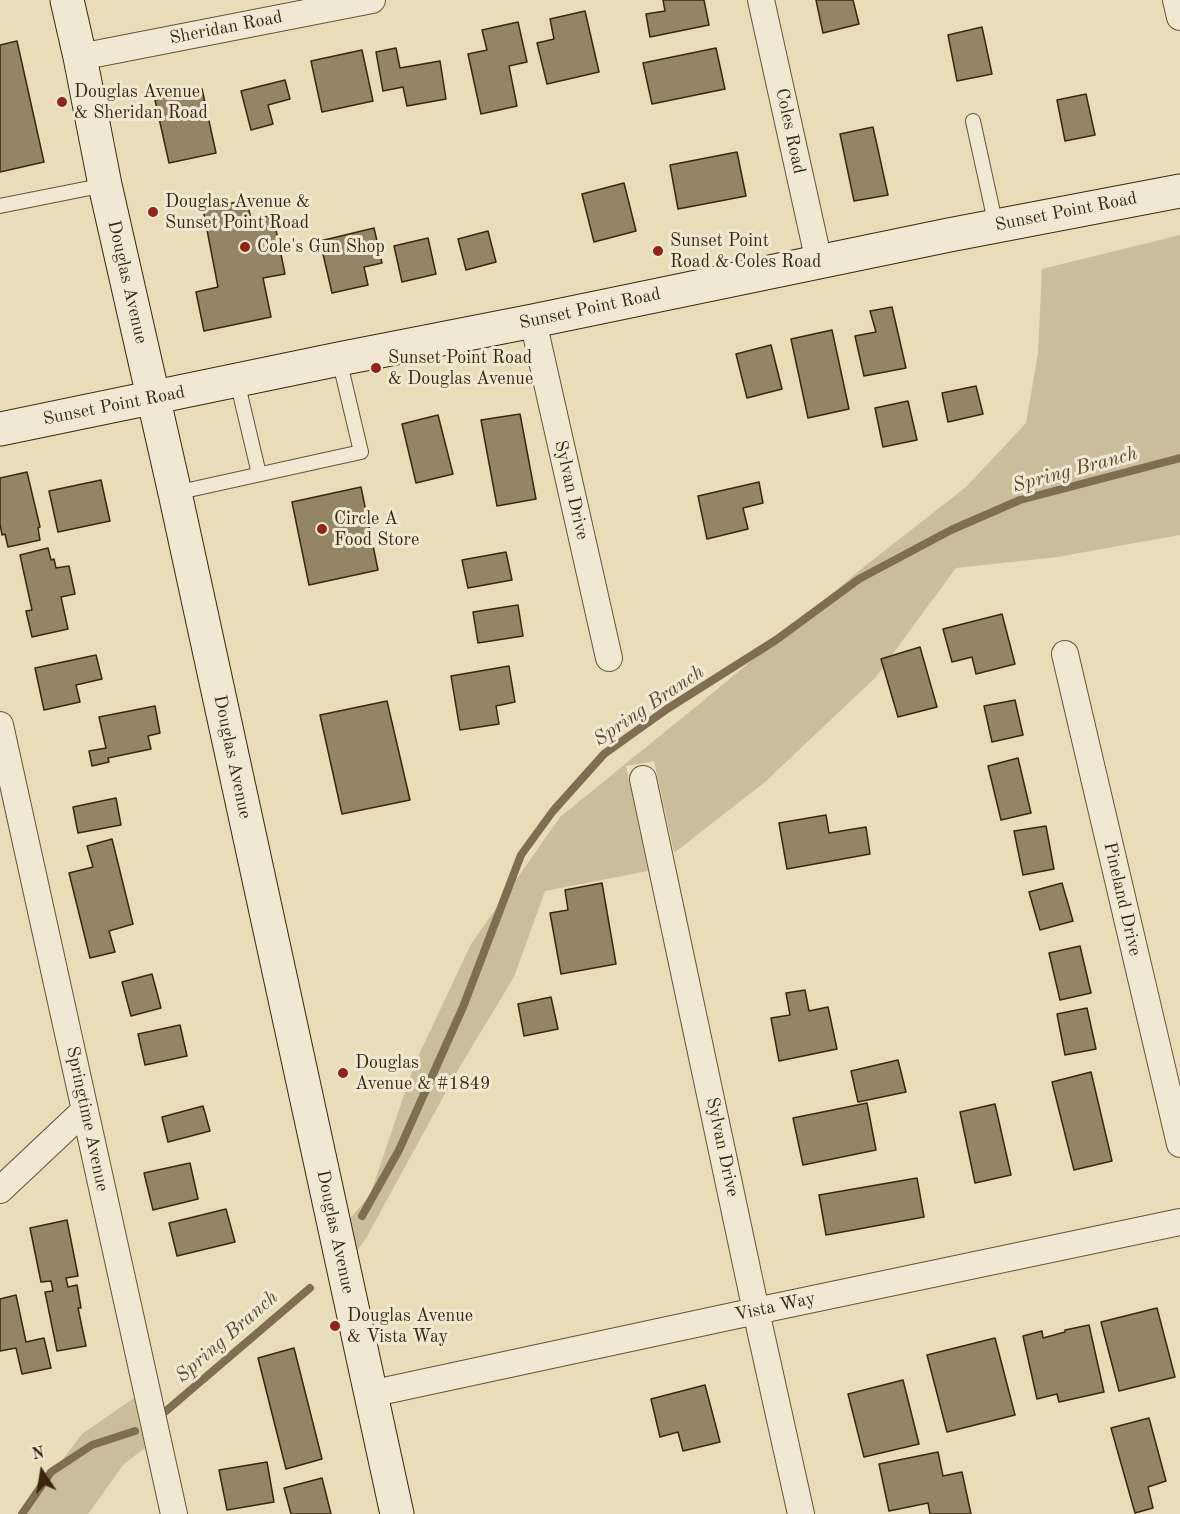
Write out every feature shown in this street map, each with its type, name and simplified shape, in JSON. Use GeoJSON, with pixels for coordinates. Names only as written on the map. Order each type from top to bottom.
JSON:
{"type":"FeatureCollection","features":[{"type":"Feature","properties":{"kind":"main road","name":"Douglas Avenue"},"geometry":{"type":"LineString","coordinates":[[67,0],[105,186],[175,493],[397,1514]]}},
{"type":"Feature","properties":{"kind":"main road","name":"Sunset Point Road"},"geometry":{"type":"LineString","coordinates":[[0,429],[996,226],[1180,191]]}},
{"type":"Feature","properties":{"kind":"street","name":"Sheridan Road"},"geometry":{"type":"LineString","coordinates":[[80,57],[372,0]]}},
{"type":"Feature","properties":{"kind":"street","name":"Coles Road"},"geometry":{"type":"LineString","coordinates":[[761,0],[819,262]]}},
{"type":"Feature","properties":{"kind":"street"},"geometry":{"type":"LineString","coordinates":[[1176,0],[1180,17]]}},
{"type":"Feature","properties":{"kind":"street","name":"Sylvan Drive"},"geometry":{"type":"LineString","coordinates":[[533,321],[609,658]]}},
{"type":"Feature","properties":{"kind":"street","name":"Pineland Drive"},"geometry":{"type":"LineString","coordinates":[[1065,654],[1180,1144]]}},
{"type":"Feature","properties":{"kind":"street","name":"Springtime Avenue"},"geometry":{"type":"LineString","coordinates":[[0,724],[174,1514]]}},
{"type":"Feature","properties":{"kind":"street","name":"Sylvan Drive"},"geometry":{"type":"LineString","coordinates":[[644,779],[801,1514]]}},
{"type":"Feature","properties":{"kind":"street"},"geometry":{"type":"LineString","coordinates":[[0,1190],[85,1110]]}},
{"type":"Feature","properties":{"kind":"street","name":"Vista Way"},"geometry":{"type":"LineString","coordinates":[[370,1394],[1180,1222]]}},
{"type":"Feature","properties":{"kind":"lane"},"geometry":{"type":"LineString","coordinates":[[974,121],[996,226]]}},
{"type":"Feature","properties":{"kind":"lane"},"geometry":{"type":"LineString","coordinates":[[0,206],[105,186]]}},
{"type":"Feature","properties":{"kind":"lane"},"geometry":{"type":"LineString","coordinates":[[175,493],[361,452],[339,359]]}},
{"type":"Feature","properties":{"kind":"lane"},"geometry":{"type":"LineString","coordinates":[[237,381],[258,474]]}},
{"type":"Feature","properties":{"kind":"shaded area"},"geometry":{"type":"Polygon","coordinates":[[[1180,235],[1180,535],[1057,557],[956,568],[875,678],[765,782],[674,853],[654,761],[626,766],[648,871],[545,891],[514,977],[459,1068],[365,1240],[355,1253],[348,1221],[370,1195],[415,1063],[471,944],[560,817],[865,566],[966,487],[1026,423],[1038,353],[1042,269],[1180,235]]]}},
{"type":"Feature","properties":{"kind":"shaded area"},"geometry":{"type":"Polygon","coordinates":[[[134,1398],[145,1448],[124,1464],[88,1514],[22,1514],[82,1434],[134,1398]]]}},
{"type":"Feature","properties":{"kind":"building"},"geometry":{"type":"Polygon","coordinates":[[[663,0],[704,0],[709,25],[650,37],[646,14],[665,11],[663,0]]]}},
{"type":"Feature","properties":{"kind":"building"},"geometry":{"type":"Polygon","coordinates":[[[816,0],[853,0],[859,24],[823,33],[816,0]]]}},
{"type":"Feature","properties":{"kind":"building"},"geometry":{"type":"Polygon","coordinates":[[[585,11],[599,72],[547,84],[537,43],[554,39],[550,19],[585,11]]]}},
{"type":"Feature","properties":{"kind":"building"},"geometry":{"type":"Polygon","coordinates":[[[518,22],[527,62],[509,66],[517,106],[481,114],[468,54],[487,50],[482,30],[518,22]]]}},
{"type":"Feature","properties":{"kind":"building"},"geometry":{"type":"Polygon","coordinates":[[[982,27],[992,74],[957,81],[948,35],[982,27]]]}},
{"type":"Feature","properties":{"kind":"building"},"geometry":{"type":"Polygon","coordinates":[[[17,41],[44,162],[0,172],[0,45],[17,41]]]}},
{"type":"Feature","properties":{"kind":"building"},"geometry":{"type":"Polygon","coordinates":[[[396,48],[400,68],[440,61],[446,99],[407,106],[403,87],[383,91],[376,52],[396,48]]]}},
{"type":"Feature","properties":{"kind":"building"},"geometry":{"type":"Polygon","coordinates":[[[716,48],[725,89],[652,104],[643,63],[716,48]]]}},
{"type":"Feature","properties":{"kind":"building"},"geometry":{"type":"Polygon","coordinates":[[[362,50],[373,101],[322,112],[311,61],[362,50]]]}},
{"type":"Feature","properties":{"kind":"building"},"geometry":{"type":"Polygon","coordinates":[[[285,80],[290,99],[268,105],[273,124],[251,130],[241,91],[285,80]]]}},
{"type":"Feature","properties":{"kind":"building"},"geometry":{"type":"Polygon","coordinates":[[[202,89],[216,153],[169,163],[155,100],[202,89]]]}},
{"type":"Feature","properties":{"kind":"building"},"geometry":{"type":"Polygon","coordinates":[[[1086,94],[1095,135],[1065,141],[1057,100],[1086,94]]]}},
{"type":"Feature","properties":{"kind":"building"},"geometry":{"type":"Polygon","coordinates":[[[873,127],[888,195],[854,201],[840,134],[873,127]]]}},
{"type":"Feature","properties":{"kind":"building"},"geometry":{"type":"Polygon","coordinates":[[[737,152],[746,196],[678,209],[670,165],[737,152]]]}},
{"type":"Feature","properties":{"kind":"building"},"geometry":{"type":"Polygon","coordinates":[[[624,183],[636,231],[594,242],[582,194],[624,183]]]}},
{"type":"Feature","properties":{"kind":"building","name":"Cole's Gun Shop"},"geometry":{"type":"Polygon","coordinates":[[[247,200],[251,220],[273,215],[285,274],[263,278],[271,317],[204,331],[196,292],[218,287],[203,209],[247,200]]]}},
{"type":"Feature","properties":{"kind":"building"},"geometry":{"type":"Polygon","coordinates":[[[374,228],[382,263],[364,267],[368,285],[332,293],[320,241],[374,228]]]}},
{"type":"Feature","properties":{"kind":"building"},"geometry":{"type":"Polygon","coordinates":[[[488,231],[496,262],[466,270],[458,239],[488,231]]]}},
{"type":"Feature","properties":{"kind":"building"},"geometry":{"type":"Polygon","coordinates":[[[428,238],[436,274],[402,282],[394,246],[428,238]]]}},
{"type":"Feature","properties":{"kind":"building"},"geometry":{"type":"Polygon","coordinates":[[[892,307],[906,368],[864,376],[855,336],[876,332],[870,311],[892,307]]]}},
{"type":"Feature","properties":{"kind":"building"},"geometry":{"type":"Polygon","coordinates":[[[832,330],[849,409],[808,418],[791,339],[832,330]]]}},
{"type":"Feature","properties":{"kind":"building"},"geometry":{"type":"Polygon","coordinates":[[[771,345],[782,389],[747,398],[736,354],[771,345]]]}},
{"type":"Feature","properties":{"kind":"building"},"geometry":{"type":"Polygon","coordinates":[[[976,386],[983,414],[948,422],[942,393],[976,386]]]}},
{"type":"Feature","properties":{"kind":"building"},"geometry":{"type":"Polygon","coordinates":[[[908,401],[917,440],[883,447],[875,408],[908,401]]]}},
{"type":"Feature","properties":{"kind":"building"},"geometry":{"type":"Polygon","coordinates":[[[520,414],[536,499],[497,506],[481,420],[520,414]]]}},
{"type":"Feature","properties":{"kind":"building"},"geometry":{"type":"Polygon","coordinates":[[[438,415],[453,474],[416,483],[402,424],[438,415]]]}},
{"type":"Feature","properties":{"kind":"building"},"geometry":{"type":"Polygon","coordinates":[[[27,472],[40,527],[38,528],[40,540],[8,547],[0,524],[0,478],[27,472]]]}},
{"type":"Feature","properties":{"kind":"building"},"geometry":{"type":"Polygon","coordinates":[[[101,480],[110,521],[58,532],[49,491],[101,480]]]}},
{"type":"Feature","properties":{"kind":"building"},"geometry":{"type":"Polygon","coordinates":[[[759,482],[763,503],[743,508],[748,529],[707,539],[698,496],[759,482]]]}},
{"type":"Feature","properties":{"kind":"building"},"geometry":{"type":"Polygon","coordinates":[[[361,487],[378,570],[309,585],[292,502],[361,487]]]}},
{"type":"Feature","properties":{"kind":"building"},"geometry":{"type":"Polygon","coordinates":[[[48,548],[56,568],[69,566],[75,594],[61,597],[68,629],[32,637],[26,611],[32,610],[20,555],[48,548]]]}},
{"type":"Feature","properties":{"kind":"building"},"geometry":{"type":"Polygon","coordinates":[[[506,552],[512,580],[468,588],[462,560],[506,552]]]}},
{"type":"Feature","properties":{"kind":"building"},"geometry":{"type":"Polygon","coordinates":[[[518,605],[523,636],[478,643],[473,612],[518,605]]]}},
{"type":"Feature","properties":{"kind":"building"},"geometry":{"type":"Polygon","coordinates":[[[1002,614],[1015,664],[976,674],[972,657],[952,662],[943,629],[1002,614]]]}},
{"type":"Feature","properties":{"kind":"building"},"geometry":{"type":"Polygon","coordinates":[[[920,647],[937,707],[898,717],[881,659],[920,647]]]}},
{"type":"Feature","properties":{"kind":"building"},"geometry":{"type":"Polygon","coordinates":[[[96,655],[102,679],[76,685],[80,702],[44,710],[35,668],[96,655]]]}},
{"type":"Feature","properties":{"kind":"building"},"geometry":{"type":"Polygon","coordinates":[[[509,666],[515,702],[496,706],[499,724],[460,730],[451,676],[509,666]]]}},
{"type":"Feature","properties":{"kind":"building"},"geometry":{"type":"Polygon","coordinates":[[[1015,700],[1023,735],[992,742],[984,706],[1015,700]]]}},
{"type":"Feature","properties":{"kind":"building"},"geometry":{"type":"Polygon","coordinates":[[[387,701],[410,800],[342,814],[320,715],[387,701]]]}},
{"type":"Feature","properties":{"kind":"building"},"geometry":{"type":"Polygon","coordinates":[[[155,706],[160,733],[148,736],[151,749],[108,758],[109,762],[92,766],[89,751],[106,748],[99,717],[155,706]]]}},
{"type":"Feature","properties":{"kind":"building"},"geometry":{"type":"Polygon","coordinates":[[[1018,758],[1031,813],[1001,820],[988,766],[1018,758]]]}},
{"type":"Feature","properties":{"kind":"building"},"geometry":{"type":"Polygon","coordinates":[[[116,798],[121,825],[78,833],[73,807],[116,798]]]}},
{"type":"Feature","properties":{"kind":"building"},"geometry":{"type":"Polygon","coordinates":[[[826,815],[829,833],[866,827],[870,854],[787,869],[779,823],[826,815]]]}},
{"type":"Feature","properties":{"kind":"building"},"geometry":{"type":"Polygon","coordinates":[[[1046,826],[1054,869],[1023,875],[1014,831],[1046,826]]]}},
{"type":"Feature","properties":{"kind":"building"},"geometry":{"type":"Polygon","coordinates":[[[112,839],[133,924],[109,931],[115,952],[90,958],[69,873],[93,867],[87,846],[112,839]]]}},
{"type":"Feature","properties":{"kind":"building"},"geometry":{"type":"Polygon","coordinates":[[[602,883],[616,964],[561,974],[550,913],[568,910],[565,890],[602,883]]]}},
{"type":"Feature","properties":{"kind":"building"},"geometry":{"type":"Polygon","coordinates":[[[1062,883],[1073,921],[1040,930],[1029,892],[1062,883]]]}},
{"type":"Feature","properties":{"kind":"building"},"geometry":{"type":"Polygon","coordinates":[[[1080,946],[1091,993],[1060,1000],[1049,953],[1080,946]]]}},
{"type":"Feature","properties":{"kind":"building"},"geometry":{"type":"Polygon","coordinates":[[[152,974],[161,1008],[131,1016],[122,982],[152,974]]]}},
{"type":"Feature","properties":{"kind":"building"},"geometry":{"type":"Polygon","coordinates":[[[805,990],[809,1011],[828,1007],[837,1049],[779,1061],[771,1018],[790,1015],[786,993],[805,990]]]}},
{"type":"Feature","properties":{"kind":"building"},"geometry":{"type":"Polygon","coordinates":[[[551,997],[558,1029],[524,1036],[518,1004],[551,997]]]}},
{"type":"Feature","properties":{"kind":"building"},"geometry":{"type":"Polygon","coordinates":[[[1087,1008],[1096,1049],[1065,1055],[1057,1014],[1087,1008]]]}},
{"type":"Feature","properties":{"kind":"building"},"geometry":{"type":"Polygon","coordinates":[[[180,1025],[187,1056],[145,1065],[138,1034],[180,1025]]]}},
{"type":"Feature","properties":{"kind":"building"},"geometry":{"type":"Polygon","coordinates":[[[898,1060],[906,1092],[858,1102],[851,1071],[898,1060]]]}},
{"type":"Feature","properties":{"kind":"building"},"geometry":{"type":"Polygon","coordinates":[[[1091,1072],[1112,1161],[1074,1170],[1052,1082],[1091,1072]]]}},
{"type":"Feature","properties":{"kind":"building"},"geometry":{"type":"Polygon","coordinates":[[[867,1103],[876,1150],[803,1165],[793,1118],[867,1103]]]}},
{"type":"Feature","properties":{"kind":"building"},"geometry":{"type":"Polygon","coordinates":[[[995,1104],[1011,1175],[975,1183],[960,1112],[995,1104]]]}},
{"type":"Feature","properties":{"kind":"building"},"geometry":{"type":"Polygon","coordinates":[[[203,1106],[210,1131],[168,1142],[162,1117],[203,1106]]]}},
{"type":"Feature","properties":{"kind":"building"},"geometry":{"type":"Polygon","coordinates":[[[190,1163],[198,1199],[153,1210],[144,1173],[190,1163]]]}},
{"type":"Feature","properties":{"kind":"building"},"geometry":{"type":"Polygon","coordinates":[[[917,1178],[924,1217],[826,1235],[819,1195],[917,1178]]]}},
{"type":"Feature","properties":{"kind":"building"},"geometry":{"type":"Polygon","coordinates":[[[226,1209],[235,1242],[177,1256],[169,1223],[226,1209]]]}},
{"type":"Feature","properties":{"kind":"building"},"geometry":{"type":"Polygon","coordinates":[[[67,1220],[78,1276],[66,1278],[68,1287],[77,1285],[81,1308],[78,1308],[86,1346],[57,1351],[45,1292],[53,1291],[51,1281],[41,1282],[30,1228],[67,1220]]]}},
{"type":"Feature","properties":{"kind":"building"},"geometry":{"type":"Polygon","coordinates":[[[16,1295],[26,1342],[44,1338],[51,1368],[22,1374],[16,1348],[0,1351],[0,1299],[16,1295]]]}},
{"type":"Feature","properties":{"kind":"building"},"geometry":{"type":"Polygon","coordinates":[[[1157,1308],[1175,1377],[1119,1391],[1101,1322],[1157,1308]]]}},
{"type":"Feature","properties":{"kind":"building"},"geometry":{"type":"Polygon","coordinates":[[[1089,1325],[1104,1392],[1059,1402],[1057,1394],[1037,1399],[1023,1336],[1042,1331],[1043,1338],[1089,1325]]]}},
{"type":"Feature","properties":{"kind":"building"},"geometry":{"type":"Polygon","coordinates":[[[995,1338],[1015,1415],[947,1432],[927,1355],[995,1338]]]}},
{"type":"Feature","properties":{"kind":"building"},"geometry":{"type":"Polygon","coordinates":[[[294,1348],[322,1459],[286,1469],[258,1358],[294,1348]]]}},
{"type":"Feature","properties":{"kind":"building"},"geometry":{"type":"Polygon","coordinates":[[[903,1380],[919,1444],[864,1457],[848,1394],[903,1380]]]}},
{"type":"Feature","properties":{"kind":"building"},"geometry":{"type":"Polygon","coordinates":[[[705,1385],[720,1442],[683,1451],[678,1432],[660,1437],[651,1399],[705,1385]]]}},
{"type":"Feature","properties":{"kind":"building"},"geometry":{"type":"Polygon","coordinates":[[[1149,1418],[1166,1481],[1148,1487],[1153,1508],[1135,1513],[1111,1428],[1149,1418]]]}},
{"type":"Feature","properties":{"kind":"building"},"geometry":{"type":"Polygon","coordinates":[[[938,1452],[943,1476],[962,1472],[971,1514],[930,1514],[928,1503],[889,1511],[879,1464],[938,1452]]]}},
{"type":"Feature","properties":{"kind":"building"},"geometry":{"type":"Polygon","coordinates":[[[267,1462],[274,1502],[227,1510],[219,1470],[267,1462]]]}},
{"type":"Feature","properties":{"kind":"building"},"geometry":{"type":"Polygon","coordinates":[[[322,1478],[331,1514],[291,1514],[284,1488],[322,1478]]]}},
{"type":"Feature","properties":{"kind":"waterway","name":"Spring Branch"},"geometry":{"type":"LineString","coordinates":[[362,1216],[399,1150],[463,1007],[521,855],[553,811],[604,754],[667,709],[776,640],[859,579],[951,530],[1020,500],[1180,458]]}},
{"type":"Feature","properties":{"kind":"waterway","name":"Spring Branch"},"geometry":{"type":"LineString","coordinates":[[166,1411],[310,1288]]}},
{"type":"Feature","properties":{"kind":"waterway","name":"Spring Branch"},"geometry":{"type":"LineString","coordinates":[[22,1514],[51,1472],[92,1445],[135,1431]]}},
{"type":"Feature","properties":{"kind":"place","name":"Douglas Avenue & Sheridan Road"},"geometry":{"type":"Point","coordinates":[62,102]}},
{"type":"Feature","properties":{"kind":"place","name":"Douglas Avenue & Sunset Point Road"},"geometry":{"type":"Point","coordinates":[153,212]}},
{"type":"Feature","properties":{"kind":"place","name":"Cole's Gun Shop"},"geometry":{"type":"Point","coordinates":[245,247]}},
{"type":"Feature","properties":{"kind":"place","name":"Sunset Point Road & Coles Road"},"geometry":{"type":"Point","coordinates":[658,251]}},
{"type":"Feature","properties":{"kind":"place","name":"Sunset Point Road & Douglas Avenue"},"geometry":{"type":"Point","coordinates":[376,368]}},
{"type":"Feature","properties":{"kind":"place","name":"Circle A Food Store"},"geometry":{"type":"Point","coordinates":[322,529]}},
{"type":"Feature","properties":{"kind":"place","name":"Douglas Avenue & #1849"},"geometry":{"type":"Point","coordinates":[343,1073]}},
{"type":"Feature","properties":{"kind":"place","name":"Douglas Avenue & Vista Way"},"geometry":{"type":"Point","coordinates":[335,1326]}}]}
